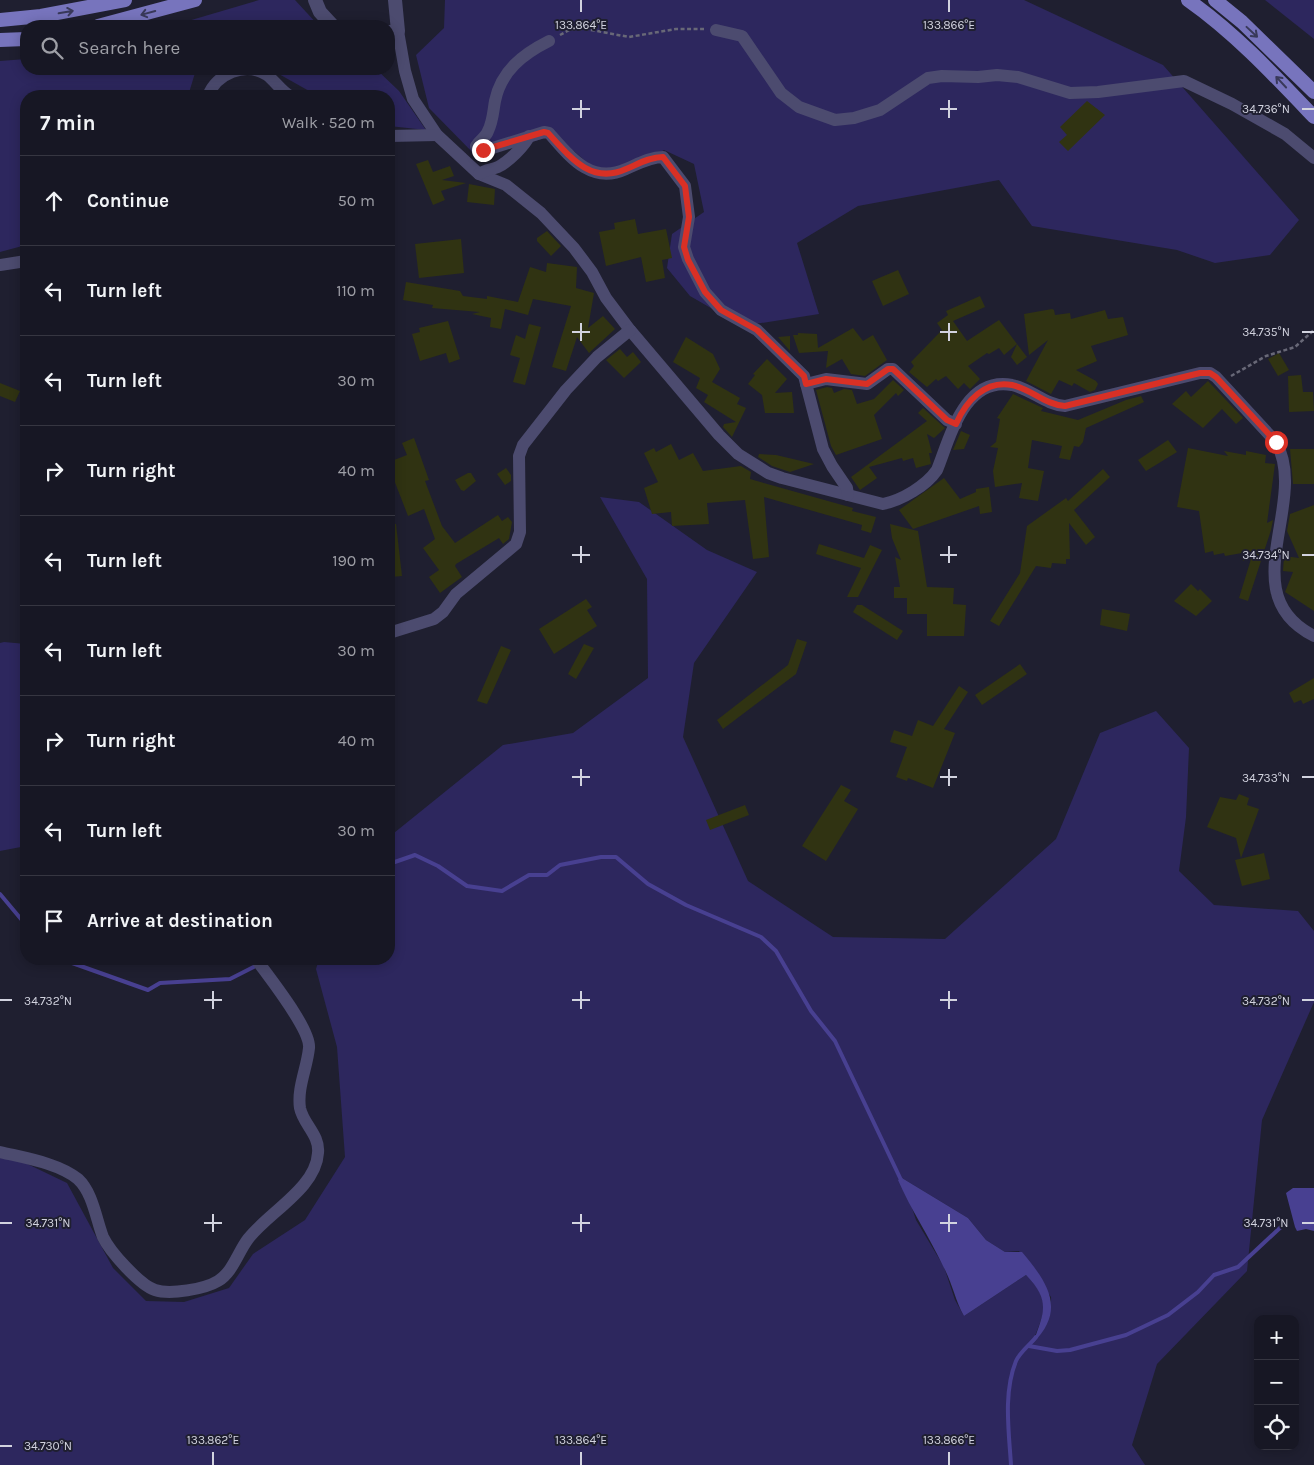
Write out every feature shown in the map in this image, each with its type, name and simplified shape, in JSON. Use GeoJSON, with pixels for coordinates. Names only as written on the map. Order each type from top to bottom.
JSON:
{"type":"FeatureCollection","features":[{"type":"Feature","properties":{"kind":"main road"},"geometry":{"type":"LineString","coordinates":[[0,20],[41,16],[125,0]]}},
{"type":"Feature","properties":{"kind":"main road"},"geometry":{"type":"LineString","coordinates":[[120,20],[195,0]]}},
{"type":"Feature","properties":{"kind":"main road"},"geometry":{"type":"LineString","coordinates":[[1188,0],[1208,14],[1271,72],[1314,118]]}},
{"type":"Feature","properties":{"kind":"main road"},"geometry":{"type":"LineString","coordinates":[[1215,0],[1242,22],[1314,92]]}},
{"type":"Feature","properties":{"kind":"main road"},"geometry":{"type":"LineString","coordinates":[[0,40],[20,39]]}},
{"type":"Feature","properties":{"kind":"street"},"geometry":{"type":"LineString","coordinates":[[315,0],[320,12],[327,20]]}},
{"type":"Feature","properties":{"kind":"street"},"geometry":{"type":"LineString","coordinates":[[394,20],[395,0]]}},
{"type":"Feature","properties":{"kind":"street"},"geometry":{"type":"LineString","coordinates":[[716,30],[742,36],[781,94],[799,107],[835,120],[854,118],[880,110],[928,78],[942,76],[978,77],[997,75],[1018,77],[1070,93],[1098,92],[1184,81],[1232,104],[1286,134],[1314,158]]}},
{"type":"Feature","properties":{"kind":"street"},"geometry":{"type":"LineString","coordinates":[[395,39],[413,99],[436,135],[479,174],[506,185],[541,213],[574,248],[592,272],[606,298],[630,330],[719,435],[738,454],[768,473],[883,504],[895,502],[931,478],[937,470],[956,424],[970,399],[982,390],[994,386],[1011,385],[1057,406],[1065,406],[1200,373],[1210,373],[1221,382],[1276,442],[1281,451],[1284,479],[1274,580],[1283,609],[1293,621],[1314,636]]}},
{"type":"Feature","properties":{"kind":"street"},"geometry":{"type":"LineString","coordinates":[[549,41],[527,52],[501,80],[493,118],[487,134],[476,146],[483,150],[540,132],[548,133],[570,159],[601,174],[616,174],[654,157],[663,157],[670,163],[685,186],[689,217],[684,247],[688,260],[705,292],[721,310],[757,330],[804,376],[823,449],[847,488],[848,495]]}},
{"type":"Feature","properties":{"kind":"street"},"geometry":{"type":"LineString","coordinates":[[212,90],[219,79],[225,75]]}},
{"type":"Feature","properties":{"kind":"street"},"geometry":{"type":"LineString","coordinates":[[267,75],[283,90]]}},
{"type":"Feature","properties":{"kind":"street"},"geometry":{"type":"LineString","coordinates":[[395,136],[436,135]]}},
{"type":"Feature","properties":{"kind":"street"},"geometry":{"type":"LineString","coordinates":[[479,174],[486,169],[497,168],[514,154],[529,136]]}},
{"type":"Feature","properties":{"kind":"street"},"geometry":{"type":"LineString","coordinates":[[0,265],[20,262]]}},
{"type":"Feature","properties":{"kind":"street"},"geometry":{"type":"LineString","coordinates":[[395,631],[434,619],[443,612],[456,594],[516,544],[520,532],[519,456],[523,446],[566,390],[598,357],[630,330]]}},
{"type":"Feature","properties":{"kind":"street"},"geometry":{"type":"LineString","coordinates":[[806,384],[826,379],[867,384],[888,369],[893,369],[947,420],[956,424]]}},
{"type":"Feature","properties":{"kind":"street"},"geometry":{"type":"LineString","coordinates":[[0,1152],[67,1171],[80,1181],[87,1192],[108,1245],[143,1284],[156,1291],[179,1292],[217,1282],[227,1273],[248,1239],[298,1190],[315,1169],[319,1152],[316,1138],[302,1116],[300,1105],[309,1046],[308,1036],[277,986],[260,965]]}},
{"type":"Feature","properties":{"kind":"path"},"geometry":{"type":"LineString","coordinates":[[549,41],[571,29],[586,29],[629,37],[676,29],[716,30]]}},
{"type":"Feature","properties":{"kind":"path"},"geometry":{"type":"LineString","coordinates":[[1221,382],[1266,356],[1295,347],[1314,330]]}},
{"type":"Feature","properties":{"kind":"shaded area"},"geometry":{"type":"Polygon","coordinates":[[[259,0],[295,0],[313,20],[191,20],[259,0]]]}},
{"type":"Feature","properties":{"kind":"shaded area"},"geometry":{"type":"Polygon","coordinates":[[[445,0],[1024,0],[1163,65],[1299,220],[1270,255],[1215,263],[1177,250],[1032,226],[999,180],[858,206],[797,243],[819,314],[742,326],[690,296],[667,268],[672,234],[704,212],[694,164],[664,150],[626,170],[593,168],[574,151],[549,137],[477,157],[429,108],[416,55],[444,28],[445,0]]]}},
{"type":"Feature","properties":{"kind":"shaded area"},"geometry":{"type":"Polygon","coordinates":[[[1265,0],[1314,0],[1314,39],[1265,0]]]}},
{"type":"Feature","properties":{"kind":"shaded area"},"geometry":{"type":"Polygon","coordinates":[[[20,59],[20,75],[194,75],[190,90],[20,90],[20,247],[0,252],[0,61],[20,59]]]}},
{"type":"Feature","properties":{"kind":"shaded area"},"geometry":{"type":"Polygon","coordinates":[[[281,75],[382,75],[399,91],[426,130],[395,127],[395,90],[307,90],[281,75]]]}},
{"type":"Feature","properties":{"kind":"shaded area"},"geometry":{"type":"Polygon","coordinates":[[[600,497],[639,502],[707,550],[757,572],[694,663],[683,737],[748,881],[833,937],[945,939],[1056,839],[1100,733],[1156,711],[1189,748],[1186,817],[1179,871],[1214,905],[1298,911],[1314,931],[1314,1002],[1262,1120],[1247,1271],[1157,1364],[1132,1445],[1145,1465],[0,1465],[0,1156],[17,1159],[67,1183],[113,1268],[146,1301],[184,1302],[229,1288],[253,1254],[305,1220],[345,1157],[337,1047],[316,969],[317,965],[395,965],[395,832],[503,745],[573,733],[648,678],[647,579],[600,497]],[[902,1178],[916,1220],[944,1267],[955,1300],[964,1316],[1026,1275],[1039,1292],[1043,1306],[1043,1313],[1033,1341],[1047,1321],[1051,1297],[1019,1251],[1005,1252],[986,1240],[968,1218],[902,1178]]]}},
{"type":"Feature","properties":{"kind":"shaded area"},"geometry":{"type":"Polygon","coordinates":[[[0,643],[20,643],[20,847],[0,851],[0,643]]]}},
{"type":"Feature","properties":{"kind":"shaded area"},"geometry":{"type":"Polygon","coordinates":[[[902,1178],[968,1218],[986,1240],[1005,1252],[1022,1252],[1031,1263],[1050,1296],[1051,1307],[1049,1319],[1043,1331],[1033,1343],[1043,1307],[1039,1292],[1034,1284],[1026,1275],[964,1316],[946,1272],[898,1180],[902,1178]]]}},
{"type":"Feature","properties":{"kind":"shaded area"},"geometry":{"type":"Polygon","coordinates":[[[1293,1188],[1314,1188],[1314,1231],[1306,1229],[1297,1231],[1295,1227],[1286,1193],[1293,1188]]]}},
{"type":"Feature","properties":{"kind":"building"},"geometry":{"type":"Polygon","coordinates":[[[1087,101],[1105,115],[1068,151],[1059,142],[1067,135],[1060,127],[1087,101]]]}},
{"type":"Feature","properties":{"kind":"building"},"geometry":{"type":"Polygon","coordinates":[[[428,160],[433,172],[450,166],[454,176],[442,180],[466,183],[441,191],[445,200],[433,205],[416,164],[428,160]]]}},
{"type":"Feature","properties":{"kind":"building"},"geometry":{"type":"Polygon","coordinates":[[[469,184],[495,189],[494,205],[467,202],[469,184]]]}},
{"type":"Feature","properties":{"kind":"building"},"geometry":{"type":"Polygon","coordinates":[[[635,219],[638,234],[666,229],[672,258],[662,260],[665,278],[646,282],[641,257],[606,266],[599,232],[615,229],[614,223],[635,219]]]}},
{"type":"Feature","properties":{"kind":"building"},"geometry":{"type":"Polygon","coordinates":[[[547,231],[561,246],[551,256],[537,241],[537,238],[547,231]]]}},
{"type":"Feature","properties":{"kind":"building"},"geometry":{"type":"Polygon","coordinates":[[[461,239],[464,273],[419,278],[415,244],[461,239]]]}},
{"type":"Feature","properties":{"kind":"building"},"geometry":{"type":"Polygon","coordinates":[[[547,263],[577,267],[576,288],[594,293],[588,328],[603,316],[615,329],[589,353],[577,337],[566,371],[552,367],[571,306],[533,299],[528,315],[505,309],[501,329],[490,327],[491,318],[472,314],[480,312],[432,308],[433,305],[403,300],[406,282],[460,291],[463,296],[487,299],[487,296],[518,302],[530,267],[546,272],[547,263]]]}},
{"type":"Feature","properties":{"kind":"building"},"geometry":{"type":"Polygon","coordinates":[[[898,270],[909,294],[883,306],[872,281],[898,270]]]}},
{"type":"Feature","properties":{"kind":"building"},"geometry":{"type":"Polygon","coordinates":[[[980,296],[985,307],[953,321],[967,341],[999,320],[1017,344],[1004,355],[999,348],[989,354],[987,353],[968,366],[980,379],[970,389],[964,383],[958,389],[946,376],[938,381],[936,379],[927,387],[909,372],[914,366],[911,362],[942,330],[937,323],[948,315],[946,311],[980,296]]]}},
{"type":"Feature","properties":{"kind":"building"},"geometry":{"type":"Polygon","coordinates":[[[1052,309],[1055,315],[1070,313],[1071,319],[1105,310],[1108,319],[1123,317],[1128,335],[1091,346],[1097,361],[1076,370],[1096,381],[1098,384],[1095,390],[1090,392],[1074,383],[1072,386],[1059,380],[1051,394],[1026,381],[1048,340],[1029,355],[1024,314],[1052,309]]]}},
{"type":"Feature","properties":{"kind":"building"},"geometry":{"type":"Polygon","coordinates":[[[448,321],[460,359],[449,363],[446,353],[420,361],[412,334],[420,332],[419,328],[448,321]]]}},
{"type":"Feature","properties":{"kind":"building"},"geometry":{"type":"Polygon","coordinates":[[[529,324],[541,327],[525,385],[513,382],[520,358],[510,355],[516,335],[525,339],[529,324]]]}},
{"type":"Feature","properties":{"kind":"building"},"geometry":{"type":"Polygon","coordinates":[[[853,328],[863,341],[873,335],[887,360],[865,376],[851,374],[842,359],[826,368],[828,351],[799,353],[793,335],[798,335],[798,333],[817,334],[818,348],[853,328]]]}},
{"type":"Feature","properties":{"kind":"building"},"geometry":{"type":"Polygon","coordinates":[[[790,336],[790,351],[778,337],[790,336]]]}},
{"type":"Feature","properties":{"kind":"building"},"geometry":{"type":"Polygon","coordinates":[[[686,337],[713,354],[720,369],[712,382],[740,398],[737,404],[746,408],[732,437],[723,427],[724,424],[736,422],[704,402],[708,395],[696,388],[700,378],[673,362],[686,337]]]}},
{"type":"Feature","properties":{"kind":"building"},"geometry":{"type":"Polygon","coordinates":[[[1017,344],[1027,357],[1017,365],[1011,357],[1017,344]]]}},
{"type":"Feature","properties":{"kind":"building"},"geometry":{"type":"Polygon","coordinates":[[[620,349],[627,357],[633,352],[641,362],[624,378],[606,360],[620,349]]]}},
{"type":"Feature","properties":{"kind":"building"},"geometry":{"type":"Polygon","coordinates":[[[1279,353],[1289,370],[1278,376],[1268,359],[1279,353]]]}},
{"type":"Feature","properties":{"kind":"building"},"geometry":{"type":"Polygon","coordinates":[[[767,359],[787,379],[775,393],[792,392],[794,413],[765,413],[762,395],[748,384],[755,375],[753,374],[767,359]]]}},
{"type":"Feature","properties":{"kind":"building"},"geometry":{"type":"Polygon","coordinates":[[[1301,375],[1303,392],[1313,392],[1314,411],[1289,412],[1288,376],[1301,375]]]}},
{"type":"Feature","properties":{"kind":"building"},"geometry":{"type":"Polygon","coordinates":[[[893,380],[904,390],[898,396],[896,393],[874,415],[882,439],[836,455],[831,446],[816,390],[827,387],[832,388],[834,393],[844,389],[852,390],[857,404],[874,399],[893,380]]]}},
{"type":"Feature","properties":{"kind":"building"},"geometry":{"type":"Polygon","coordinates":[[[1208,381],[1243,418],[1236,424],[1222,409],[1203,428],[1172,404],[1186,391],[1191,397],[1208,381]]]}},
{"type":"Feature","properties":{"kind":"building"},"geometry":{"type":"Polygon","coordinates":[[[0,383],[20,391],[15,402],[0,396],[0,383]]]}},
{"type":"Feature","properties":{"kind":"building"},"geometry":{"type":"Polygon","coordinates":[[[1013,394],[1043,408],[1041,411],[1078,420],[1126,400],[1141,396],[1144,402],[1086,428],[1083,442],[1079,447],[1074,446],[1070,460],[1059,458],[1062,446],[1032,440],[1028,468],[1044,471],[1038,501],[1019,498],[1022,483],[995,487],[993,471],[998,448],[990,447],[996,442],[1000,419],[997,418],[1013,394]]]}},
{"type":"Feature","properties":{"kind":"building"},"geometry":{"type":"Polygon","coordinates":[[[923,408],[945,428],[934,438],[927,434],[932,453],[929,453],[931,464],[916,468],[913,458],[903,461],[902,458],[869,467],[877,478],[860,490],[851,477],[927,421],[918,413],[923,408]]]}},
{"type":"Feature","properties":{"kind":"building"},"geometry":{"type":"Polygon","coordinates":[[[961,431],[970,435],[964,449],[953,450],[961,431]]]}},
{"type":"Feature","properties":{"kind":"building"},"geometry":{"type":"Polygon","coordinates":[[[414,438],[429,480],[425,481],[442,526],[455,543],[498,515],[502,521],[508,517],[512,522],[509,539],[503,544],[499,538],[456,564],[455,566],[462,577],[440,593],[429,577],[439,570],[423,548],[435,539],[424,509],[408,516],[395,482],[395,460],[407,455],[402,443],[414,438]]]}},
{"type":"Feature","properties":{"kind":"building"},"geometry":{"type":"Polygon","coordinates":[[[1168,440],[1177,452],[1146,471],[1138,460],[1168,440]]]}},
{"type":"Feature","properties":{"kind":"building"},"geometry":{"type":"Polygon","coordinates":[[[671,444],[679,460],[693,453],[703,471],[741,466],[751,472],[750,479],[853,508],[852,511],[876,517],[871,533],[861,530],[862,525],[764,497],[769,557],[753,559],[745,500],[707,503],[709,524],[672,526],[671,512],[652,514],[644,488],[658,482],[644,453],[654,448],[656,452],[671,444]]]}},
{"type":"Feature","properties":{"kind":"building"},"geometry":{"type":"Polygon","coordinates":[[[1188,448],[1228,456],[1224,451],[1246,455],[1246,451],[1266,455],[1265,463],[1275,464],[1267,523],[1273,520],[1248,601],[1239,598],[1251,559],[1243,561],[1242,553],[1225,556],[1224,553],[1214,555],[1213,551],[1205,553],[1199,511],[1177,507],[1188,448]]]}},
{"type":"Feature","properties":{"kind":"building"},"geometry":{"type":"Polygon","coordinates":[[[1290,449],[1314,449],[1314,484],[1293,484],[1290,449]]]}},
{"type":"Feature","properties":{"kind":"building"},"geometry":{"type":"Polygon","coordinates":[[[759,454],[776,455],[814,464],[790,472],[772,466],[758,457],[759,454]]]}},
{"type":"Feature","properties":{"kind":"building"},"geometry":{"type":"Polygon","coordinates":[[[506,468],[511,475],[511,481],[505,485],[497,474],[506,468]]]}},
{"type":"Feature","properties":{"kind":"building"},"geometry":{"type":"Polygon","coordinates":[[[1103,469],[1110,477],[1074,510],[1095,537],[1086,545],[1069,523],[1070,559],[1066,559],[1066,564],[1052,563],[1051,568],[1036,566],[999,626],[990,621],[1020,573],[1027,526],[1066,498],[1068,501],[1103,469]]]}},
{"type":"Feature","properties":{"kind":"building"},"geometry":{"type":"Polygon","coordinates":[[[471,473],[476,481],[464,491],[461,490],[455,480],[471,473]]]}},
{"type":"Feature","properties":{"kind":"building"},"geometry":{"type":"Polygon","coordinates":[[[944,478],[960,499],[976,492],[976,489],[989,487],[992,512],[980,514],[979,506],[913,529],[899,510],[944,478]]]}},
{"type":"Feature","properties":{"kind":"building"},"geometry":{"type":"Polygon","coordinates":[[[1314,505],[1314,611],[1285,592],[1293,572],[1283,571],[1284,556],[1299,558],[1287,531],[1290,514],[1314,505]]]}},
{"type":"Feature","properties":{"kind":"building"},"geometry":{"type":"Polygon","coordinates":[[[395,524],[396,524],[402,576],[395,577],[395,524]]]}},
{"type":"Feature","properties":{"kind":"building"},"geometry":{"type":"Polygon","coordinates":[[[890,524],[918,531],[927,587],[954,588],[953,604],[966,605],[964,636],[927,636],[927,614],[907,614],[907,598],[894,598],[894,587],[900,587],[895,557],[901,560],[892,538],[890,524]]]}},
{"type":"Feature","properties":{"kind":"building"},"geometry":{"type":"Polygon","coordinates":[[[819,544],[864,558],[870,545],[882,550],[858,597],[847,597],[861,568],[816,554],[819,544]]]}},
{"type":"Feature","properties":{"kind":"building"},"geometry":{"type":"Polygon","coordinates":[[[1191,584],[1198,591],[1200,589],[1212,601],[1196,616],[1174,601],[1191,584]]]}},
{"type":"Feature","properties":{"kind":"building"},"geometry":{"type":"Polygon","coordinates":[[[586,599],[592,607],[587,610],[597,626],[554,654],[539,629],[586,599]]]}},
{"type":"Feature","properties":{"kind":"building"},"geometry":{"type":"Polygon","coordinates":[[[857,605],[862,605],[903,631],[897,640],[853,612],[857,605]]]}},
{"type":"Feature","properties":{"kind":"building"},"geometry":{"type":"Polygon","coordinates":[[[1102,609],[1130,614],[1127,631],[1100,625],[1102,609]]]}},
{"type":"Feature","properties":{"kind":"building"},"geometry":{"type":"Polygon","coordinates":[[[797,639],[807,642],[796,674],[723,729],[717,720],[788,665],[797,639]]]}},
{"type":"Feature","properties":{"kind":"building"},"geometry":{"type":"Polygon","coordinates":[[[584,644],[594,648],[576,679],[568,674],[584,644]]]}},
{"type":"Feature","properties":{"kind":"building"},"geometry":{"type":"Polygon","coordinates":[[[501,646],[511,650],[487,704],[477,701],[501,646]]]}},
{"type":"Feature","properties":{"kind":"building"},"geometry":{"type":"Polygon","coordinates":[[[1020,664],[1027,674],[982,705],[975,695],[1020,664]]]}},
{"type":"Feature","properties":{"kind":"building"},"geometry":{"type":"Polygon","coordinates":[[[1314,678],[1314,699],[1303,704],[1301,700],[1294,703],[1289,693],[1314,678]]]}},
{"type":"Feature","properties":{"kind":"building"},"geometry":{"type":"Polygon","coordinates":[[[959,686],[968,692],[944,729],[955,733],[933,788],[908,778],[907,781],[896,777],[907,747],[890,742],[894,730],[912,736],[918,720],[933,726],[959,686]]]}},
{"type":"Feature","properties":{"kind":"building"},"geometry":{"type":"Polygon","coordinates":[[[841,785],[851,790],[844,801],[858,809],[826,861],[802,846],[841,785]]]}},
{"type":"Feature","properties":{"kind":"building"},"geometry":{"type":"Polygon","coordinates":[[[1239,794],[1249,798],[1247,805],[1259,809],[1241,858],[1236,838],[1207,827],[1220,797],[1236,800],[1239,794]]]}},
{"type":"Feature","properties":{"kind":"building"},"geometry":{"type":"Polygon","coordinates":[[[745,805],[749,815],[710,830],[706,820],[745,805]]]}},
{"type":"Feature","properties":{"kind":"building"},"geometry":{"type":"Polygon","coordinates":[[[1264,853],[1270,879],[1242,886],[1235,860],[1264,853]]]}},
{"type":"Feature","properties":{"kind":"waterway"},"geometry":{"type":"LineString","coordinates":[[395,862],[415,855],[438,866],[467,886],[502,891],[529,875],[547,875],[560,865],[601,857],[616,857],[648,884],[686,905],[761,937],[776,951],[811,1011],[835,1041],[902,1182]]}},
{"type":"Feature","properties":{"kind":"waterway"},"geometry":{"type":"LineString","coordinates":[[0,894],[20,918]]}},
{"type":"Feature","properties":{"kind":"waterway"},"geometry":{"type":"LineString","coordinates":[[78,965],[148,990],[160,983],[230,979],[257,965]]}},
{"type":"Feature","properties":{"kind":"waterway"},"geometry":{"type":"LineString","coordinates":[[1029,1346],[1057,1351],[1070,1350],[1126,1335],[1168,1315],[1198,1292],[1214,1275],[1238,1267],[1282,1226]]}},
{"type":"Feature","properties":{"kind":"waterway"},"geometry":{"type":"LineString","coordinates":[[1011,1465],[1008,1426],[1009,1386],[1016,1361],[1036,1337]]}},
{"type":"Feature","properties":{"kind":"route"},"geometry":{"type":"LineString","coordinates":[[483,150],[544,132],[548,133],[570,159],[601,174],[616,174],[654,157],[663,157],[670,163],[685,186],[689,202],[689,217],[684,247],[688,260],[705,292],[721,310],[757,330],[804,376],[806,384],[826,379],[867,384],[888,369],[893,369],[947,420],[956,424],[961,412],[970,399],[982,390],[994,386],[1011,385],[1057,406],[1065,406],[1200,373],[1210,373],[1216,377],[1276,442]]}}]}
